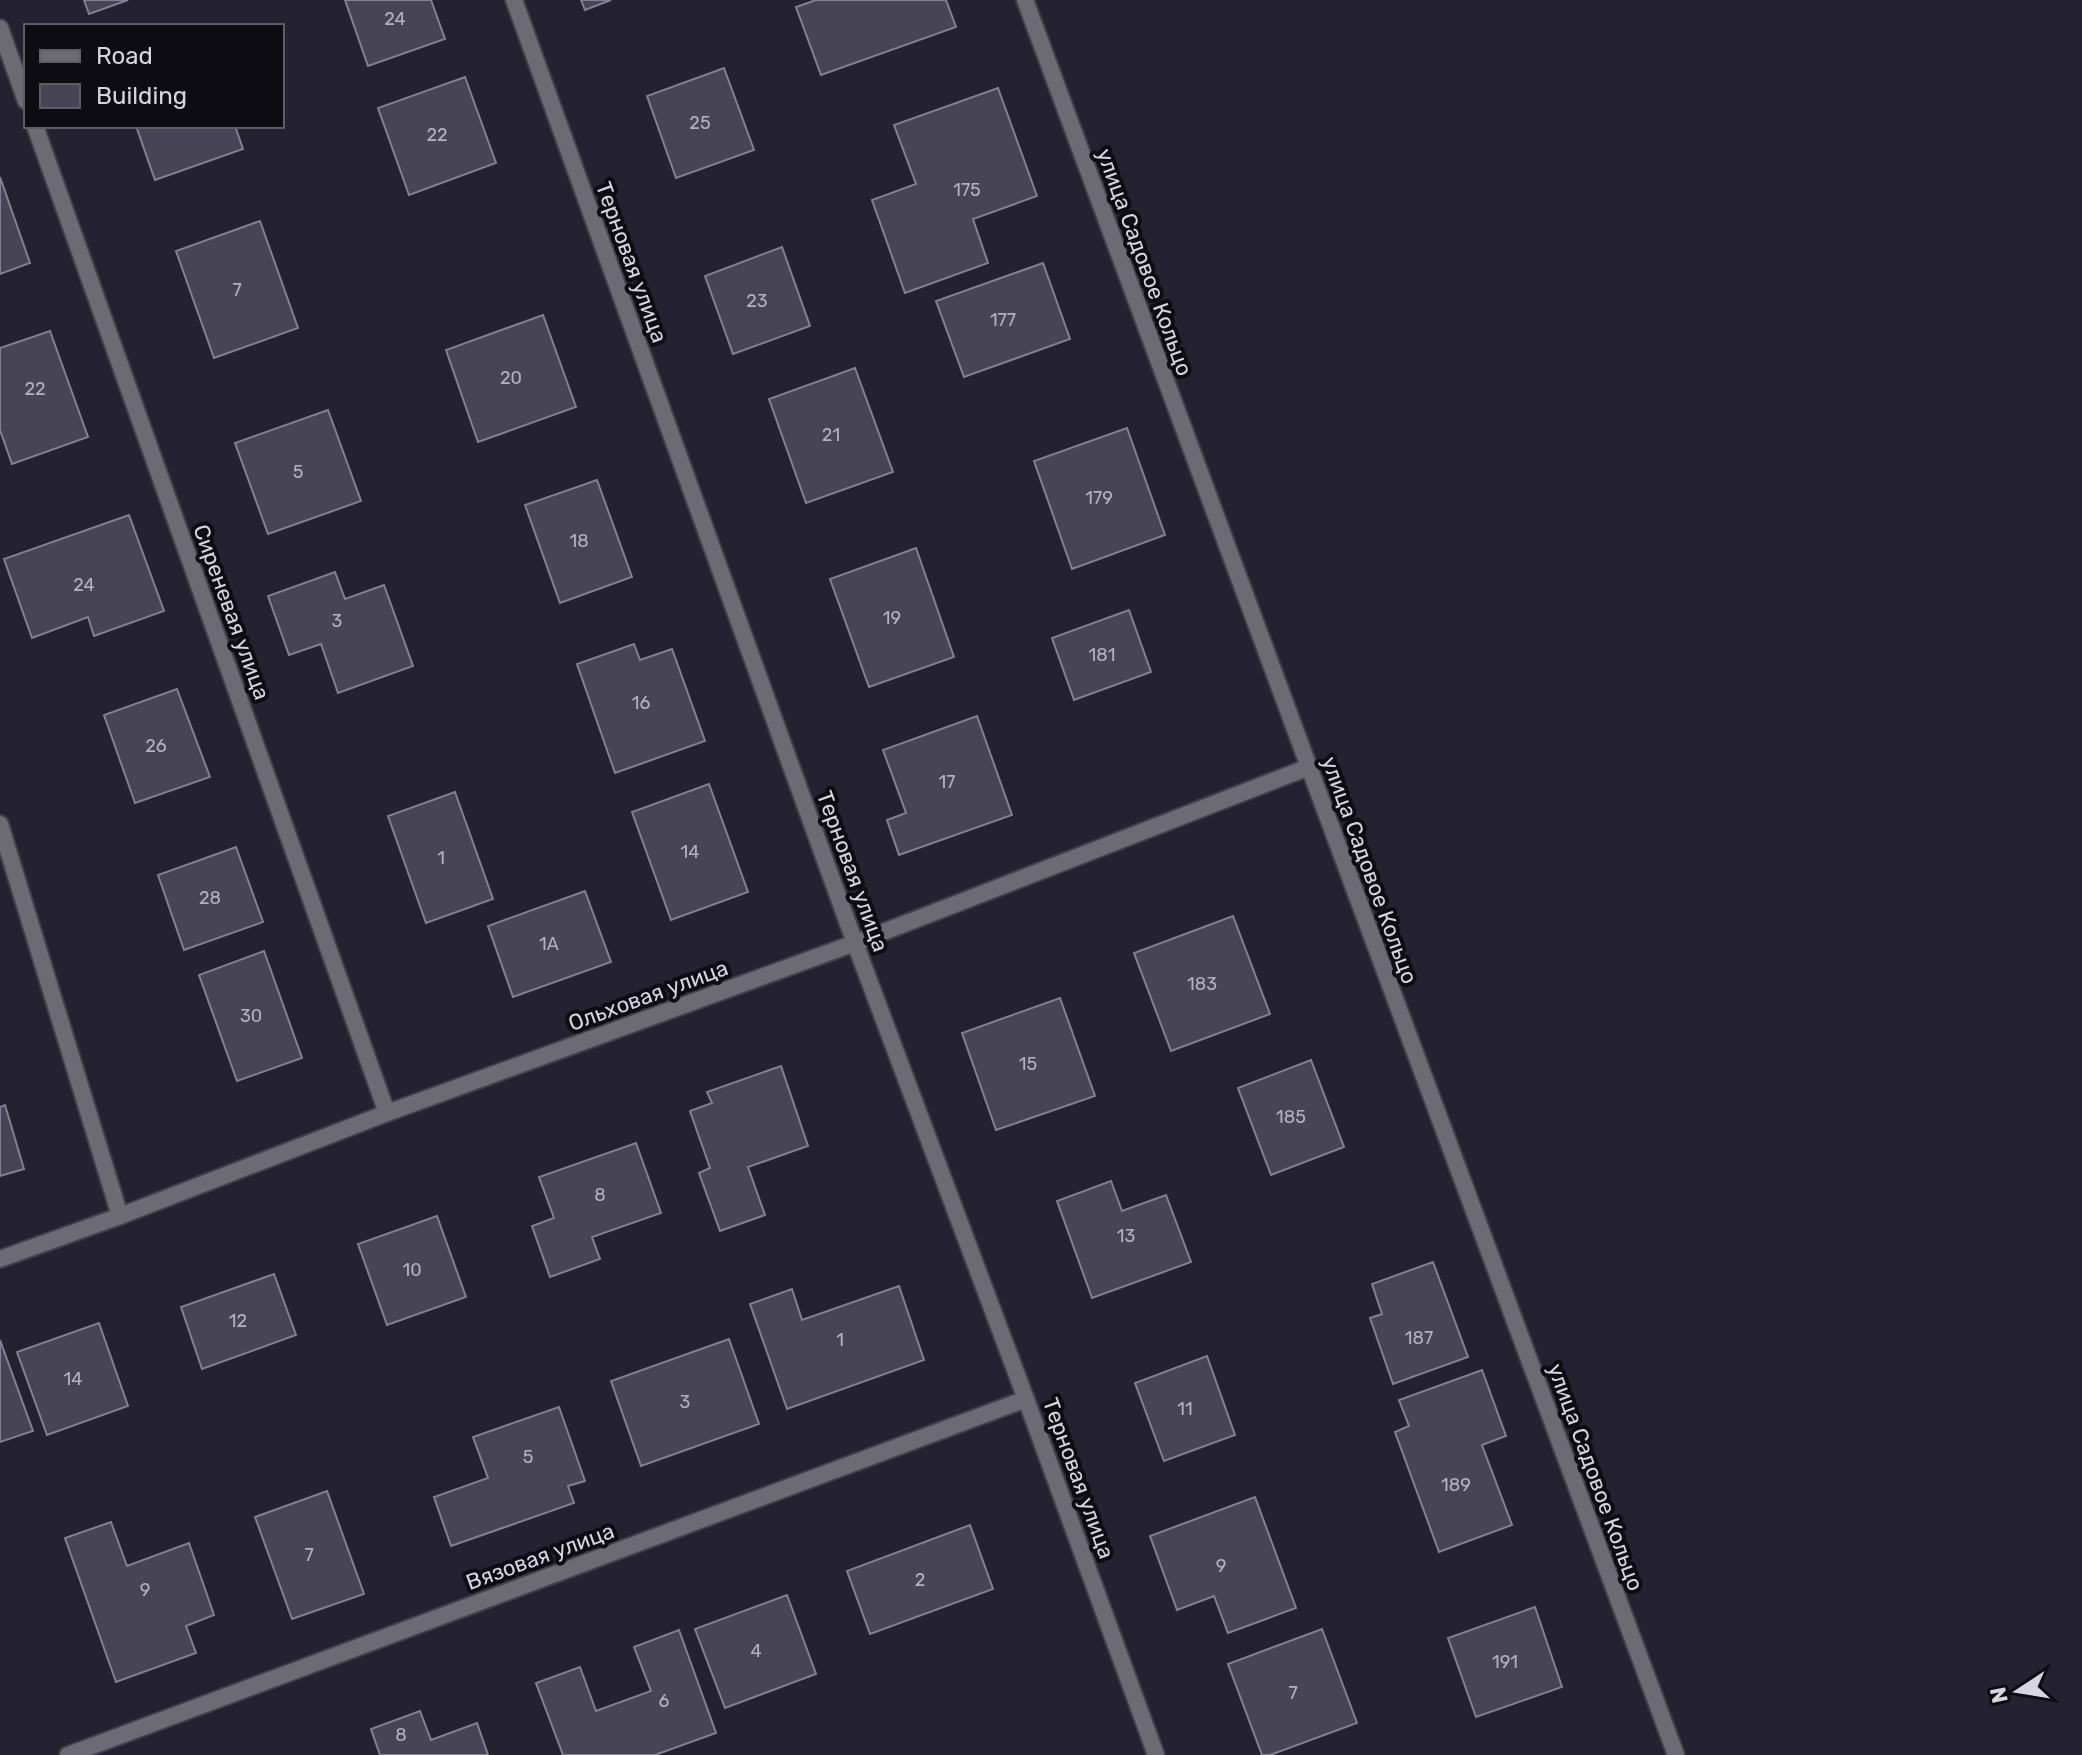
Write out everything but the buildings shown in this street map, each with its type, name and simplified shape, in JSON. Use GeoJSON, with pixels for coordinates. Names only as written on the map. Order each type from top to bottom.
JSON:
{"type":"FeatureCollection","features":[{"type":"Feature","properties":{"kind":"street","name":"Терновая улица"},"geometry":{"type":"LineString","coordinates":[[514,0],[855,943],[1156,1755]]}},
{"type":"Feature","properties":{"kind":"street","name":"улица Садовое Кольцо"},"geometry":{"type":"LineString","coordinates":[[1025,0],[1676,1755]]}},
{"type":"Feature","properties":{"kind":"street"},"geometry":{"type":"LineString","coordinates":[[0,28],[24,95]]}},
{"type":"Feature","properties":{"kind":"street","name":"Сиреневая улица"},"geometry":{"type":"LineString","coordinates":[[36,128],[387,1113]]}},
{"type":"Feature","properties":{"kind":"street","name":"Ольховая улица"},"geometry":{"type":"LineString","coordinates":[[0,1259],[387,1113],[855,943],[1309,767]]}},
{"type":"Feature","properties":{"kind":"street"},"geometry":{"type":"LineString","coordinates":[[0,824],[120,1216]]}},
{"type":"Feature","properties":{"kind":"street","name":"Вязовая улица"},"geometry":{"type":"LineString","coordinates":[[68,1755],[1026,1399]]}}]}
